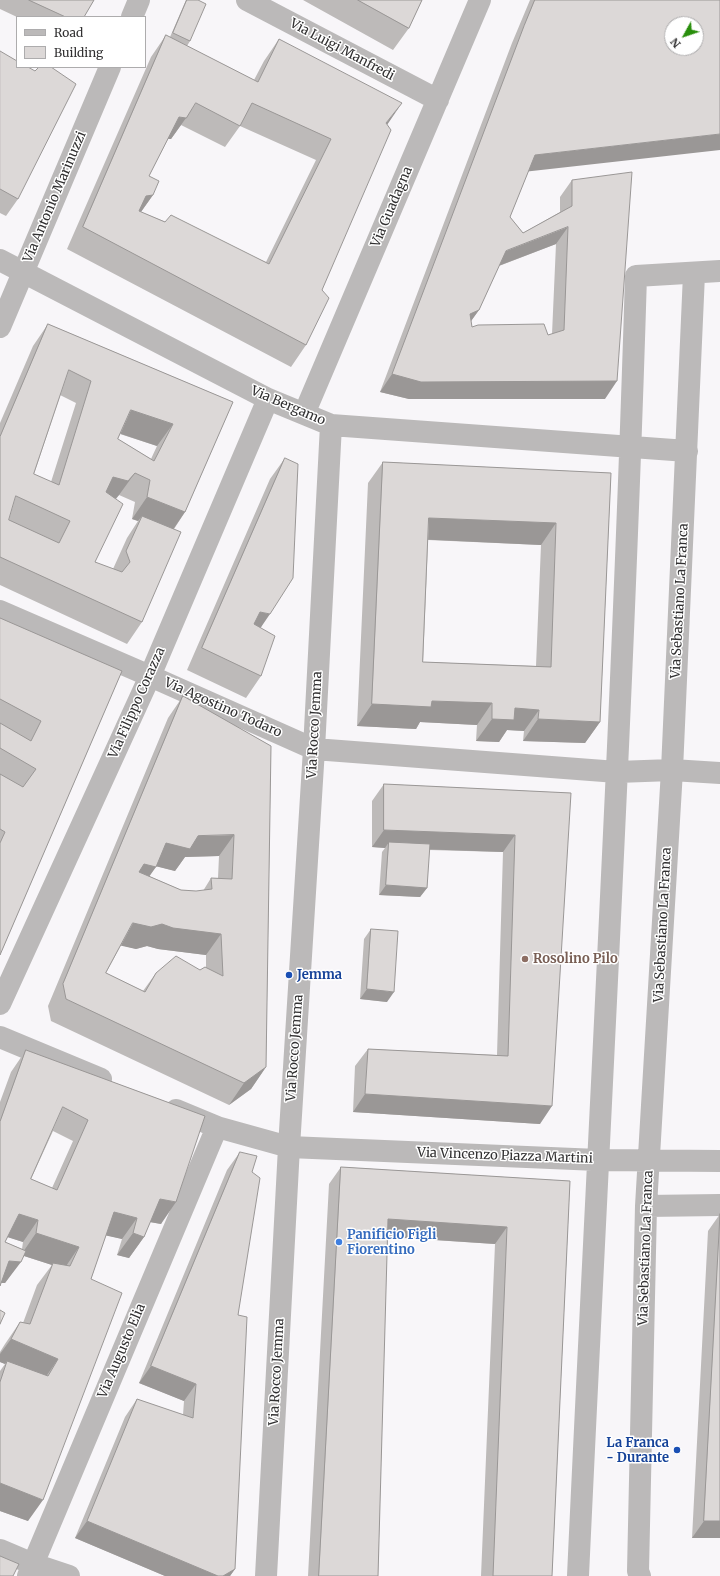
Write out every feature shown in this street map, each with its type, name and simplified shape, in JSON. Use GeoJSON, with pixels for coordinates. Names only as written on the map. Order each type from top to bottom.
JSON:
{"type":"FeatureCollection","features":[{"type":"Feature","properties":{"kind":"street"},"geometry":{"type":"LineString","coordinates":[[132,16],[139,0]]}},
{"type":"Feature","properties":{"kind":"street","name":"Via Luigi Manfredi"},"geometry":{"type":"LineString","coordinates":[[247,0],[438,100]]}},
{"type":"Feature","properties":{"kind":"street","name":"Via Guadagna"},"geometry":{"type":"LineString","coordinates":[[304,414],[480,0]]}},
{"type":"Feature","properties":{"kind":"street","name":"Via Antonio Marinuzzi"},"geometry":{"type":"LineString","coordinates":[[0,327],[110,68]]}},
{"type":"Feature","properties":{"kind":"street","name":"Via Bergamo"},"geometry":{"type":"LineString","coordinates":[[0,260],[268,399],[331,425],[687,451]]}},
{"type":"Feature","properties":{"kind":"street"},"geometry":{"type":"LineString","coordinates":[[578,1576],[631,446],[636,276],[720,272]]}},
{"type":"Feature","properties":{"kind":"street","name":"Via Sebastiano La Franca"},"geometry":{"type":"LineString","coordinates":[[640,1576],[638,1571],[646,1206],[672,770],[694,274]]}},
{"type":"Feature","properties":{"kind":"street","name":"Via Filippo Corazza"},"geometry":{"type":"LineString","coordinates":[[0,1004],[150,676],[268,399]]}},
{"type":"Feature","properties":{"kind":"street","name":"Via Rocco Jemma"},"geometry":{"type":"LineString","coordinates":[[266,1576],[289,1147],[314,749],[331,425]]}},
{"type":"Feature","properties":{"kind":"street","name":"Via Agostino Todaro"},"geometry":{"type":"LineString","coordinates":[[0,611],[314,749],[616,772],[672,770],[720,773]]}},
{"type":"Feature","properties":{"kind":"street"},"geometry":{"type":"LineString","coordinates":[[0,1037],[116,1085]]}},
{"type":"Feature","properties":{"kind":"street","name":"Via Vincenzo Piazza Martini"},"geometry":{"type":"LineString","coordinates":[[159,1103],[217,1127],[289,1147],[598,1160],[649,1159],[720,1161]]}},
{"type":"Feature","properties":{"kind":"street","name":"Via Augusto Elia"},"geometry":{"type":"LineString","coordinates":[[30,1570],[217,1127]]}},
{"type":"Feature","properties":{"kind":"street"},"geometry":{"type":"LineString","coordinates":[[646,1206],[720,1205]]}},
{"type":"Feature","properties":{"kind":"street"},"geometry":{"type":"LineString","coordinates":[[0,1550],[30,1570],[69,1576]]}},
{"type":"Feature","properties":{"kind":"building"},"geometry":{"type":"Polygon","coordinates":[[[29,0],[94,0],[85,16],[64,16],[29,0]]]}},
{"type":"Feature","properties":{"kind":"building"},"geometry":{"type":"Polygon","coordinates":[[[187,0],[198,0],[206,4],[190,41],[173,33],[187,0]]]}},
{"type":"Feature","properties":{"kind":"building"},"geometry":{"type":"Polygon","coordinates":[[[358,0],[422,0],[409,28],[358,0]]]}},
{"type":"Feature","properties":{"kind":"building"},"geometry":{"type":"Polygon","coordinates":[[[535,0],[720,0],[720,134],[535,155],[510,217],[523,233],[572,206],[572,180],[632,172],[617,381],[421,382],[392,374],[535,0]],[[568,227],[506,251],[479,310],[470,314],[472,327],[478,325],[544,324],[548,335],[564,330],[568,227]]]}},
{"type":"Feature","properties":{"kind":"building"},"geometry":{"type":"Polygon","coordinates":[[[166,35],[258,82],[279,39],[402,103],[386,123],[391,130],[322,290],[329,298],[306,345],[83,227],[166,35]],[[196,103],[186,118],[179,117],[149,176],[159,181],[153,195],[146,196],[139,211],[165,222],[171,215],[269,264],[331,139],[252,103],[240,126],[196,103]]]}},
{"type":"Feature","properties":{"kind":"building"},"geometry":{"type":"Polygon","coordinates":[[[0,51],[16,60],[16,68],[30,68],[35,71],[38,68],[52,68],[76,84],[18,199],[0,189],[0,51]]]}},
{"type":"Feature","properties":{"kind":"building"},"geometry":{"type":"Polygon","coordinates":[[[48,324],[233,402],[185,512],[147,497],[150,480],[135,473],[128,481],[113,477],[106,492],[123,504],[95,562],[122,572],[130,562],[126,551],[142,516],[181,532],[142,622],[0,557],[0,437],[48,324]],[[69,370],[34,474],[59,485],[91,381],[69,370]],[[131,410],[118,439],[154,461],[173,424],[131,410]],[[16,496],[9,520],[59,543],[70,521],[16,496]]]}},
{"type":"Feature","properties":{"kind":"building"},"geometry":{"type":"Polygon","coordinates":[[[285,458],[298,464],[293,578],[270,614],[260,612],[254,624],[275,636],[261,676],[202,648],[285,458]]]}},
{"type":"Feature","properties":{"kind":"building"},"geometry":{"type":"Polygon","coordinates":[[[383,462],[611,473],[600,722],[538,719],[539,710],[515,708],[514,720],[492,719],[492,703],[432,701],[431,707],[372,704],[383,462]],[[429,518],[423,662],[551,667],[556,523],[429,518]]]}},
{"type":"Feature","properties":{"kind":"building"},"geometry":{"type":"Polygon","coordinates":[[[0,618],[122,671],[0,955],[0,843],[5,832],[0,829],[0,774],[23,787],[36,769],[0,748],[0,723],[31,741],[41,721],[0,699],[0,618]]]}},
{"type":"Feature","properties":{"kind":"building"},"geometry":{"type":"Polygon","coordinates":[[[183,696],[271,746],[266,1067],[244,1083],[66,999],[63,984],[183,696]],[[234,835],[198,836],[190,849],[166,843],[156,867],[144,864],[139,872],[181,890],[196,891],[212,889],[211,878],[232,879],[234,835]],[[133,923],[106,973],[145,992],[156,973],[176,956],[200,970],[205,967],[223,976],[221,934],[173,928],[162,924],[151,927],[133,923]]]}},
{"type":"Feature","properties":{"kind":"building","name":"Rosolino Pilo"},"geometry":{"type":"Polygon","coordinates":[[[384,784],[571,793],[552,1106],[365,1094],[368,1049],[508,1056],[515,835],[384,830],[384,784]]]}},
{"type":"Feature","properties":{"kind":"building"},"geometry":{"type":"Polygon","coordinates":[[[389,842],[430,844],[427,888],[386,885],[389,842]]]}},
{"type":"Feature","properties":{"kind":"building"},"geometry":{"type":"Polygon","coordinates":[[[371,929],[398,931],[394,992],[367,989],[371,929]]]}},
{"type":"Feature","properties":{"kind":"building"},"geometry":{"type":"Polygon","coordinates":[[[26,1050],[205,1116],[176,1202],[160,1199],[144,1237],[133,1233],[137,1218],[114,1212],[91,1279],[122,1293],[43,1500],[0,1483],[0,1382],[7,1361],[48,1376],[58,1359],[11,1339],[20,1322],[30,1324],[53,1263],[70,1266],[79,1247],[36,1233],[38,1220],[19,1214],[5,1242],[26,1251],[21,1262],[9,1261],[0,1286],[0,1122],[26,1050]],[[63,1107],[31,1179],[57,1190],[88,1120],[63,1107]]]}},
{"type":"Feature","properties":{"kind":"building"},"geometry":{"type":"Polygon","coordinates":[[[240,1152],[257,1156],[252,1172],[260,1178],[238,1315],[247,1317],[235,1569],[223,1576],[218,1576],[87,1521],[137,1399],[193,1418],[196,1384],[151,1366],[240,1152]]]}},
{"type":"Feature","properties":{"kind":"building"},"geometry":{"type":"Polygon","coordinates":[[[341,1167],[570,1181],[552,1576],[493,1576],[507,1227],[388,1219],[378,1576],[319,1576],[341,1167]]]}},
{"type":"Feature","properties":{"kind":"building"},"geometry":{"type":"Polygon","coordinates":[[[720,1214],[720,1521],[704,1521],[720,1214]]]}},
{"type":"Feature","properties":{"kind":"building"},"geometry":{"type":"Polygon","coordinates":[[[0,1310],[5,1313],[0,1324],[0,1310]]]}},
{"type":"Feature","properties":{"kind":"building"},"geometry":{"type":"Polygon","coordinates":[[[0,1556],[19,1564],[13,1576],[0,1576],[0,1556]]]}},
{"type":"Feature","properties":{"kind":"place","name":"Rosolino Pilo"},"geometry":{"type":"Point","coordinates":[525,959]}},
{"type":"Feature","properties":{"kind":"place","name":"Jemma"},"geometry":{"type":"Point","coordinates":[289,975]}},
{"type":"Feature","properties":{"kind":"place","name":"Panificio Figli Fiorentino"},"geometry":{"type":"Point","coordinates":[339,1242]}},
{"type":"Feature","properties":{"kind":"place","name":"La Franca - Durante"},"geometry":{"type":"Point","coordinates":[677,1450]}}]}
